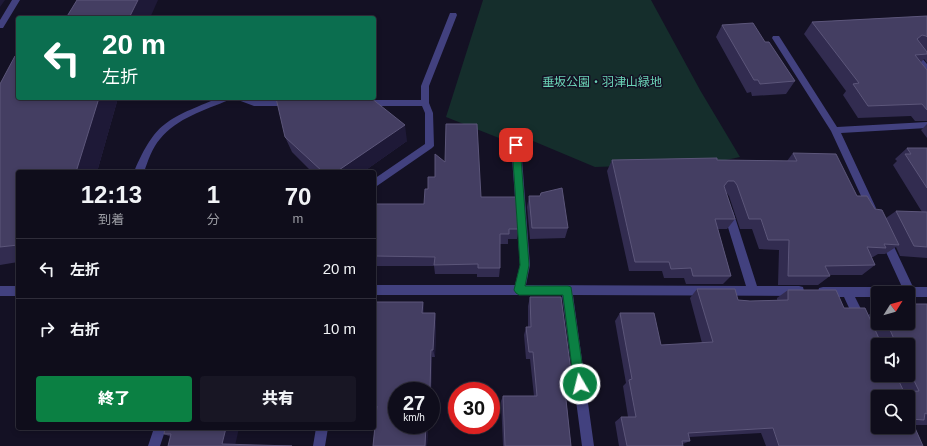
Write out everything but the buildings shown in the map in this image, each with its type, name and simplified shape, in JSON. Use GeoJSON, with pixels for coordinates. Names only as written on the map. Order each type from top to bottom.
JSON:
{"type":"FeatureCollection","features":[{"type":"Feature","properties":{"kind":"street"},"geometry":{"type":"LineString","coordinates":[[0,26],[16,0]]}},
{"type":"Feature","properties":{"kind":"street"},"geometry":{"type":"LineString","coordinates":[[376,183],[429,146],[429,113],[425,103],[425,86],[453,15]]}},
{"type":"Feature","properties":{"kind":"street"},"geometry":{"type":"LineString","coordinates":[[776,38],[835,130],[874,214]]}},
{"type":"Feature","properties":{"kind":"street"},"geometry":{"type":"LineString","coordinates":[[912,51],[927,69]]}},
{"type":"Feature","properties":{"kind":"street"},"geometry":{"type":"LineString","coordinates":[[140,170],[150,147],[163,130],[178,119],[221,100]]}},
{"type":"Feature","properties":{"kind":"street"},"geometry":{"type":"LineString","coordinates":[[246,100],[254,103],[301,103]]}},
{"type":"Feature","properties":{"kind":"street"},"geometry":{"type":"LineString","coordinates":[[355,103],[425,103]]}},
{"type":"Feature","properties":{"kind":"street"},"geometry":{"type":"LineString","coordinates":[[835,130],[927,125]]}},
{"type":"Feature","properties":{"kind":"street"},"geometry":{"type":"LineString","coordinates":[[516,145],[525,265],[519,290]]}},
{"type":"Feature","properties":{"kind":"street"},"geometry":{"type":"LineString","coordinates":[[725,204],[753,291]]}},
{"type":"Feature","properties":{"kind":"street"},"geometry":{"type":"LineString","coordinates":[[880,228],[907,286]]}},
{"type":"Feature","properties":{"kind":"street"},"geometry":{"type":"LineString","coordinates":[[376,290],[871,292]]}},
{"type":"Feature","properties":{"kind":"street"},"geometry":{"type":"LineString","coordinates":[[568,290],[588,446]]}},
{"type":"Feature","properties":{"kind":"street"},"geometry":{"type":"LineString","coordinates":[[0,291],[16,291]]}},
{"type":"Feature","properties":{"kind":"street"},"geometry":{"type":"LineString","coordinates":[[847,292],[866,333]]}},
{"type":"Feature","properties":{"kind":"street"},"geometry":{"type":"LineString","coordinates":[[915,292],[927,292]]}},
{"type":"Feature","properties":{"kind":"street"},"geometry":{"type":"LineString","coordinates":[[154,446],[159,430]]}},
{"type":"Feature","properties":{"kind":"street"},"geometry":{"type":"LineString","coordinates":[[319,446],[322,430]]}},
{"type":"Feature","properties":{"kind":"green space","name":"垂坂公園・羽津山緑地"},"geometry":{"type":"Polygon","coordinates":[[[483,0],[651,0],[700,90],[740,157],[712,163],[595,167],[533,141],[499,138],[446,117],[483,0]]]}},
{"type":"Feature","properties":{"kind":"route"},"geometry":{"type":"LineString","coordinates":[[516,145],[525,265],[519,290],[568,290],[580,384]]}}]}
